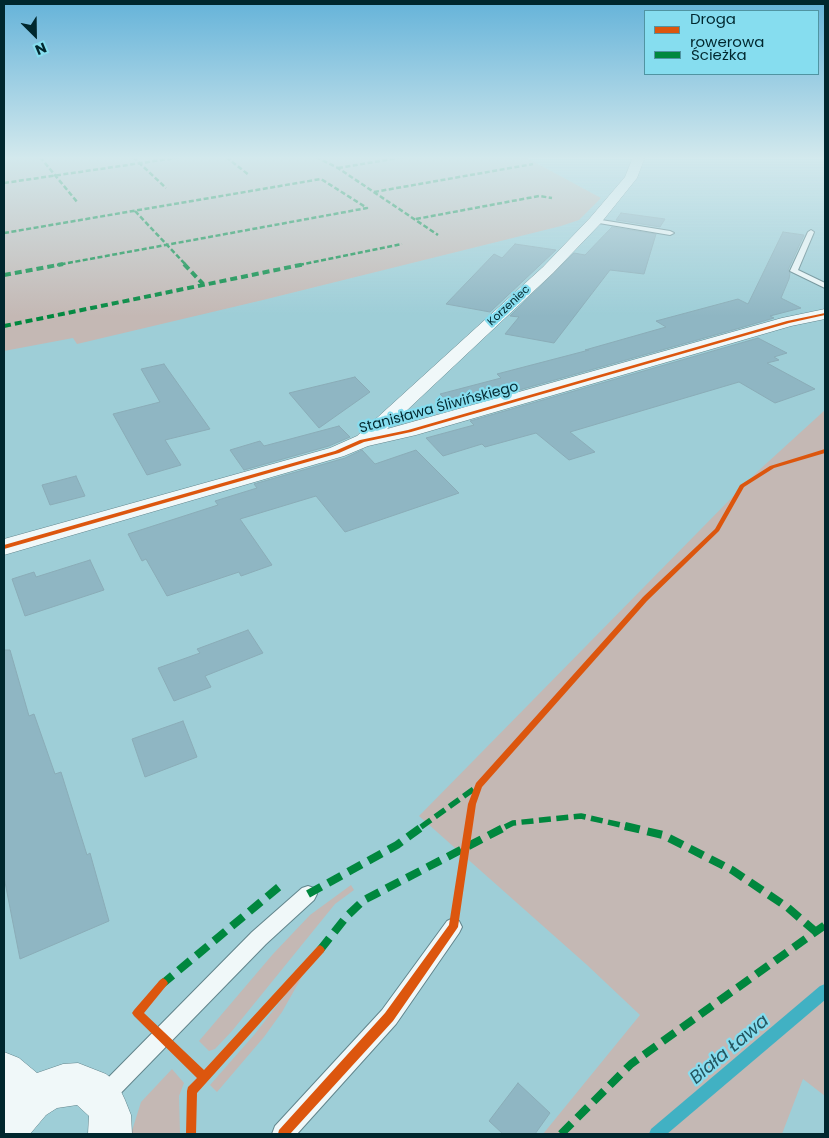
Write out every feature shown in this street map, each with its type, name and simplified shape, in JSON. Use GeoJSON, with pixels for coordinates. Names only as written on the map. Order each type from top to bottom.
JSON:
{"type":"FeatureCollection","features":[{"type":"Feature","properties":{"kind":"street","name":"Korzeniec"},"geometry":{"type":"LineString","coordinates":[[362,441],[548,270],[604,210]]}},
{"type":"Feature","properties":{"kind":"street","name":"Stanisława Śliwińskiego"},"geometry":{"type":"LineString","coordinates":[[4,547],[337,452],[362,441],[409,430],[788,322],[825,314]]}},
{"type":"Feature","properties":{"kind":"street"},"geometry":{"type":"LineString","coordinates":[[7,1134],[18,1114],[17,1086],[47,1090],[62,1085],[78,1084],[92,1089],[106,1116]]}},
{"type":"Feature","properties":{"kind":"lane"},"geometry":{"type":"LineString","coordinates":[[595,221],[670,233]]}},
{"type":"Feature","properties":{"kind":"lane"},"geometry":{"type":"LineString","coordinates":[[811,232],[794,271],[825,286]]}},
{"type":"Feature","properties":{"kind":"lane"},"geometry":{"type":"LineString","coordinates":[[106,1116],[259,938],[308,894]]}},
{"type":"Feature","properties":{"kind":"lane"},"geometry":{"type":"LineString","coordinates":[[283,1134],[389,1017],[453,927]]}},
{"type":"Feature","properties":{"kind":"shaded area"},"geometry":{"type":"Polygon","coordinates":[[[4,210],[589,210],[579,220],[561,226],[263,300],[77,344],[73,338],[4,351],[4,210]]]}},
{"type":"Feature","properties":{"kind":"shaded area"},"geometry":{"type":"Polygon","coordinates":[[[825,410],[825,1096],[803,1079],[782,1134],[543,1134],[640,1015],[587,965],[419,816],[757,472],[825,410]]]}},
{"type":"Feature","properties":{"kind":"shaded area"},"geometry":{"type":"Polygon","coordinates":[[[351,885],[354,890],[335,904],[232,1031],[215,1049],[209,1051],[199,1041],[273,954],[310,915],[351,885]]]}},
{"type":"Feature","properties":{"kind":"shaded area"},"geometry":{"type":"Polygon","coordinates":[[[308,966],[282,1012],[264,1037],[217,1092],[210,1085],[254,1035],[308,966]]]}},
{"type":"Feature","properties":{"kind":"shaded area"},"geometry":{"type":"Polygon","coordinates":[[[172,1069],[184,1083],[179,1096],[180,1134],[131,1134],[141,1102],[172,1069]]]}},
{"type":"Feature","properties":{"kind":"building"},"geometry":{"type":"Polygon","coordinates":[[[621,213],[665,219],[660,227],[616,220],[621,213]]]}},
{"type":"Feature","properties":{"kind":"building"},"geometry":{"type":"Polygon","coordinates":[[[612,227],[656,234],[644,274],[610,270],[554,343],[505,334],[519,317],[510,316],[574,253],[585,255],[612,227]]]}},
{"type":"Feature","properties":{"kind":"building"},"geometry":{"type":"Polygon","coordinates":[[[783,232],[804,235],[788,270],[790,273],[789,279],[781,298],[801,308],[770,316],[774,318],[740,328],[455,408],[440,394],[501,378],[497,374],[589,350],[585,350],[666,327],[656,321],[738,299],[748,304],[783,232]]]}},
{"type":"Feature","properties":{"kind":"building"},"geometry":{"type":"Polygon","coordinates":[[[515,244],[556,250],[490,312],[446,304],[494,254],[502,258],[515,244]]]}},
{"type":"Feature","properties":{"kind":"building"},"geometry":{"type":"Polygon","coordinates":[[[758,338],[787,353],[774,357],[779,360],[767,363],[815,389],[775,403],[739,382],[570,432],[595,452],[569,460],[536,433],[485,447],[482,444],[443,456],[426,438],[474,425],[470,421],[758,338]]]}},
{"type":"Feature","properties":{"kind":"building"},"geometry":{"type":"Polygon","coordinates":[[[164,364],[210,429],[165,440],[181,465],[147,475],[113,414],[160,402],[141,369],[164,364]]]}},
{"type":"Feature","properties":{"kind":"building"},"geometry":{"type":"Polygon","coordinates":[[[355,377],[370,392],[319,428],[289,393],[355,377]]]}},
{"type":"Feature","properties":{"kind":"building"},"geometry":{"type":"Polygon","coordinates":[[[339,426],[350,437],[329,446],[244,470],[230,450],[260,441],[264,446],[339,426]]]}},
{"type":"Feature","properties":{"kind":"building"},"geometry":{"type":"Polygon","coordinates":[[[362,450],[375,464],[416,450],[459,493],[345,532],[316,496],[240,519],[272,565],[241,576],[239,572],[167,596],[146,559],[142,561],[128,534],[218,505],[215,501],[257,488],[254,484],[345,458],[362,450]]]}},
{"type":"Feature","properties":{"kind":"building"},"geometry":{"type":"Polygon","coordinates":[[[76,476],[85,496],[50,505],[42,485],[76,476]]]}},
{"type":"Feature","properties":{"kind":"building"},"geometry":{"type":"Polygon","coordinates":[[[90,560],[104,590],[25,616],[12,579],[34,572],[36,577],[90,560]]]}},
{"type":"Feature","properties":{"kind":"building"},"geometry":{"type":"Polygon","coordinates":[[[248,630],[263,653],[205,676],[211,687],[174,701],[158,668],[200,653],[197,649],[248,630]]]}},
{"type":"Feature","properties":{"kind":"building"},"geometry":{"type":"Polygon","coordinates":[[[4,650],[10,650],[29,716],[34,714],[55,774],[61,772],[87,855],[90,853],[109,921],[20,959],[4,877],[4,650]]]}},
{"type":"Feature","properties":{"kind":"building"},"geometry":{"type":"Polygon","coordinates":[[[183,721],[197,757],[145,777],[132,739],[183,721]]]}},
{"type":"Feature","properties":{"kind":"building"},"geometry":{"type":"Polygon","coordinates":[[[518,1083],[550,1113],[535,1134],[503,1134],[489,1121],[518,1083]]]}},
{"type":"Feature","properties":{"kind":"waterway","name":"Biała Ława"},"geometry":{"type":"LineString","coordinates":[[656,1134],[825,991]]}},
{"type":"Feature","properties":{"kind":"marked path"},"geometry":{"type":"LineString","coordinates":[[4,233],[138,210]]}},
{"type":"Feature","properties":{"kind":"marked path"},"geometry":{"type":"LineString","coordinates":[[4,275],[356,210]]}},
{"type":"Feature","properties":{"kind":"marked path"},"geometry":{"type":"LineString","coordinates":[[401,210],[438,235]]}},
{"type":"Feature","properties":{"kind":"marked path"},"geometry":{"type":"LineString","coordinates":[[416,219],[464,210]]}},
{"type":"Feature","properties":{"kind":"marked path"},"geometry":{"type":"LineString","coordinates":[[135,211],[203,284]]}},
{"type":"Feature","properties":{"kind":"marked path"},"geometry":{"type":"LineString","coordinates":[[4,326],[402,244]]}},
{"type":"Feature","properties":{"kind":"marked path"},"geometry":{"type":"LineString","coordinates":[[308,894],[397,845],[478,786]]}},
{"type":"Feature","properties":{"kind":"marked path"},"geometry":{"type":"LineString","coordinates":[[320,950],[347,916],[364,900],[513,823],[581,816],[663,835],[732,870],[787,907],[816,932]]}},
{"type":"Feature","properties":{"kind":"marked path"},"geometry":{"type":"LineString","coordinates":[[161,985],[280,886]]}},
{"type":"Feature","properties":{"kind":"marked path"},"geometry":{"type":"LineString","coordinates":[[561,1134],[631,1064],[825,925]]}},
{"type":"Feature","properties":{"kind":"cycle path"},"geometry":{"type":"LineString","coordinates":[[4,547],[337,452],[362,441],[409,431],[788,322],[825,314]]}},
{"type":"Feature","properties":{"kind":"cycle path"},"geometry":{"type":"LineString","coordinates":[[283,1134],[389,1017],[453,927],[472,804],[479,785],[645,599],[717,530],[742,486],[772,467],[825,451]]}},
{"type":"Feature","properties":{"kind":"cycle path"},"geometry":{"type":"LineString","coordinates":[[191,1134],[192,1091],[320,950]]}},
{"type":"Feature","properties":{"kind":"cycle path"},"geometry":{"type":"LineString","coordinates":[[163,983],[137,1013],[203,1077]]}}]}
